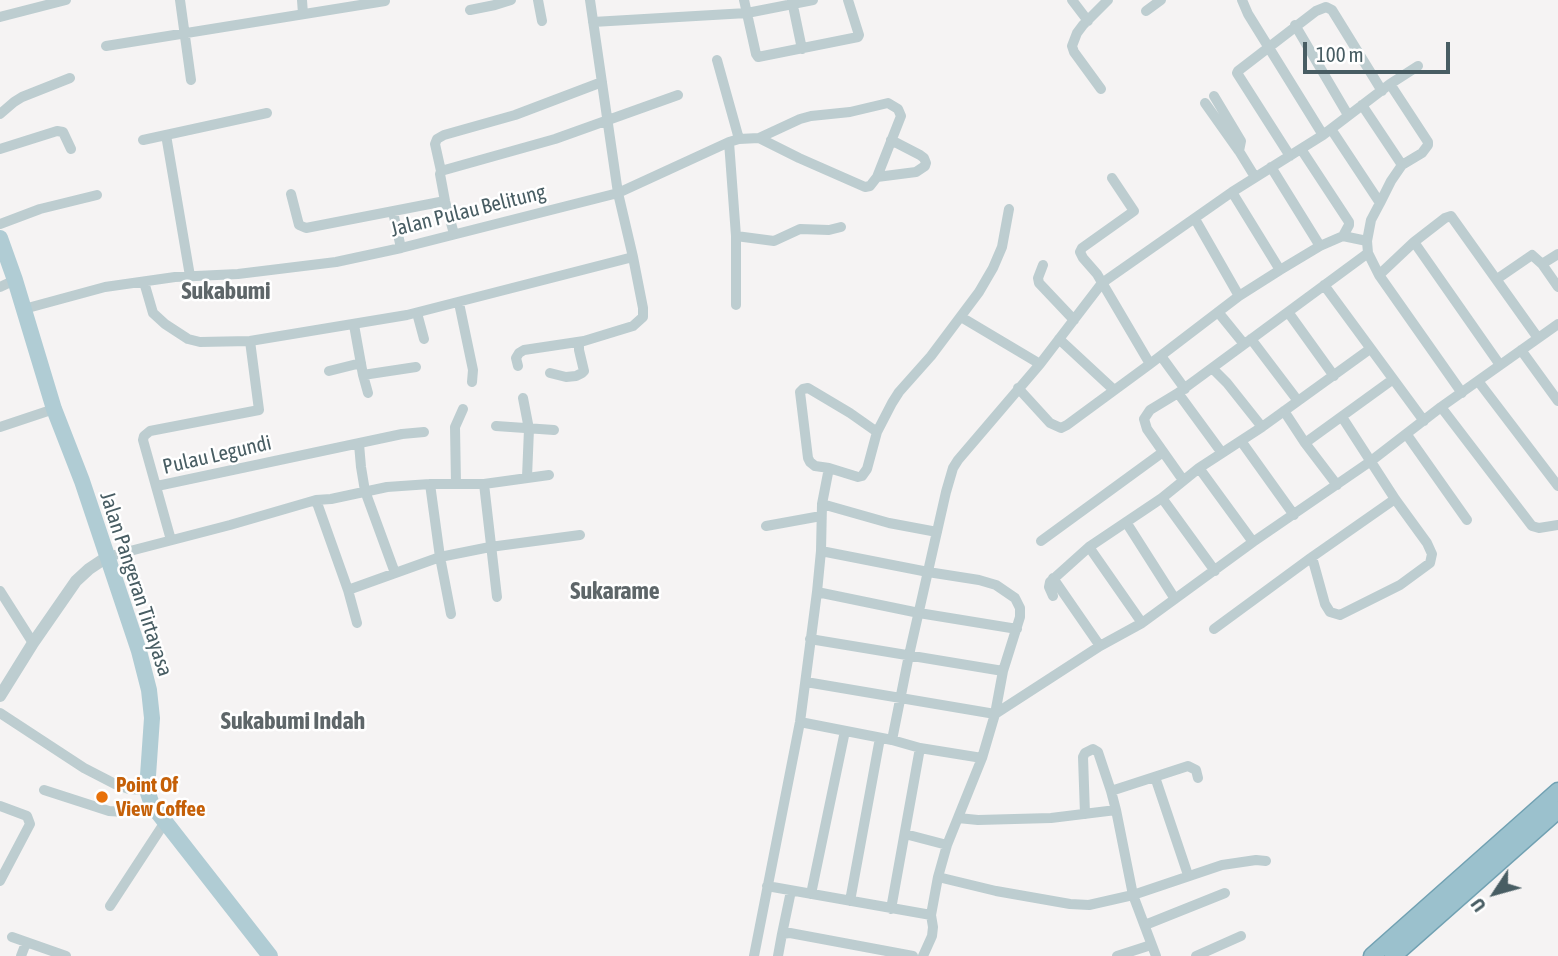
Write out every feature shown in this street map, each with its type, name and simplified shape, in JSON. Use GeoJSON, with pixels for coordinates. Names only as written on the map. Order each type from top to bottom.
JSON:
{"type":"FeatureCollection","features":[{"type":"Feature","properties":{"kind":"highway"},"geometry":{"type":"LineString","coordinates":[[1503,850],[1558,791]]}},
{"type":"Feature","properties":{"kind":"highway"},"geometry":{"type":"LineString","coordinates":[[1373,956],[1503,850],[1558,810]]}},
{"type":"Feature","properties":{"kind":"highway"},"geometry":{"type":"LineString","coordinates":[[1393,956],[1481,869]]}},
{"type":"Feature","properties":{"kind":"main road","name":"Jalan Pangeran Tirtayasa"},"geometry":{"type":"LineString","coordinates":[[0,238],[7,283],[24,309],[54,409],[82,481],[139,651],[149,690],[152,718],[149,797]]}},
{"type":"Feature","properties":{"kind":"main road"},"geometry":{"type":"LineString","coordinates":[[149,797],[165,822],[270,956]]}},
{"type":"Feature","properties":{"kind":"street"},"geometry":{"type":"LineString","coordinates":[[0,17],[66,0]]}},
{"type":"Feature","properties":{"kind":"street"},"geometry":{"type":"LineString","coordinates":[[180,0],[191,80]]}},
{"type":"Feature","properties":{"kind":"street"},"geometry":{"type":"LineString","coordinates":[[302,0],[303,14]]}},
{"type":"Feature","properties":{"kind":"street"},"geometry":{"type":"LineString","coordinates":[[470,10],[511,0]]}},
{"type":"Feature","properties":{"kind":"street"},"geometry":{"type":"LineString","coordinates":[[538,0],[542,21]]}},
{"type":"Feature","properties":{"kind":"street"},"geometry":{"type":"LineString","coordinates":[[518,366],[516,358],[524,350],[579,342],[634,326],[643,317],[618,193],[590,0]]}},
{"type":"Feature","properties":{"kind":"street"},"geometry":{"type":"LineString","coordinates":[[744,0],[758,57],[858,37],[848,0]]}},
{"type":"Feature","properties":{"kind":"street"},"geometry":{"type":"LineString","coordinates":[[593,22],[747,13],[813,0]]}},
{"type":"Feature","properties":{"kind":"street"},"geometry":{"type":"LineString","coordinates":[[1072,0],[1088,22]]}},
{"type":"Feature","properties":{"kind":"street"},"geometry":{"type":"LineString","coordinates":[[1101,89],[1072,49],[1077,33],[1108,0]]}},
{"type":"Feature","properties":{"kind":"street"},"geometry":{"type":"LineString","coordinates":[[1146,11],[1161,0]]}},
{"type":"Feature","properties":{"kind":"street"},"geometry":{"type":"LineString","coordinates":[[1242,0],[1269,47],[1380,203]]}},
{"type":"Feature","properties":{"kind":"street"},"geometry":{"type":"LineString","coordinates":[[106,46],[303,14],[335,4],[385,1]]}},
{"type":"Feature","properties":{"kind":"street"},"geometry":{"type":"LineString","coordinates":[[792,2],[802,49]]}},
{"type":"Feature","properties":{"kind":"street"},"geometry":{"type":"LineString","coordinates":[[1290,156],[1237,74],[1239,68],[1295,26],[1323,7],[1329,8],[1428,142],[1422,153],[1402,164],[1391,181],[1371,220],[1368,253],[1379,275],[1462,393]]}},
{"type":"Feature","properties":{"kind":"street"},"geometry":{"type":"LineString","coordinates":[[1295,26],[1348,115]]}},
{"type":"Feature","properties":{"kind":"street"},"geometry":{"type":"LineString","coordinates":[[717,60],[734,141],[736,304]]}},
{"type":"Feature","properties":{"kind":"street"},"geometry":{"type":"LineString","coordinates":[[892,740],[953,468],[1040,364],[1102,283],[1232,192],[1327,132],[1418,66]]}},
{"type":"Feature","properties":{"kind":"street"},"geometry":{"type":"LineString","coordinates":[[0,114],[22,97],[70,78]]}},
{"type":"Feature","properties":{"kind":"street"},"geometry":{"type":"LineString","coordinates":[[454,234],[440,174],[442,171],[435,144],[437,139],[515,115],[602,82]]}},
{"type":"Feature","properties":{"kind":"street"},"geometry":{"type":"LineString","coordinates":[[442,171],[555,139],[678,94]]}},
{"type":"Feature","properties":{"kind":"street"},"geometry":{"type":"LineString","coordinates":[[1214,96],[1241,141],[1239,150]]}},
{"type":"Feature","properties":{"kind":"street","name":"Jalan Pulau Belitung"},"geometry":{"type":"LineString","coordinates":[[24,309],[105,287],[335,262],[401,248],[618,193],[734,141],[759,138],[811,116],[850,112],[888,103],[898,109],[901,116],[891,140]]}},
{"type":"Feature","properties":{"kind":"street"},"geometry":{"type":"LineString","coordinates":[[1205,103],[1255,177]]}},
{"type":"Feature","properties":{"kind":"street"},"geometry":{"type":"LineString","coordinates":[[1362,105],[1402,164]]}},
{"type":"Feature","properties":{"kind":"street"},"geometry":{"type":"LineString","coordinates":[[143,140],[267,113]]}},
{"type":"Feature","properties":{"kind":"street"},"geometry":{"type":"LineString","coordinates":[[0,149],[57,131],[63,132],[71,149]]}},
{"type":"Feature","properties":{"kind":"street"},"geometry":{"type":"LineString","coordinates":[[166,135],[190,276]]}},
{"type":"Feature","properties":{"kind":"street"},"geometry":{"type":"LineString","coordinates":[[759,138],[865,187],[870,186],[877,177],[891,140],[920,155],[926,163],[916,172],[877,177]]}},
{"type":"Feature","properties":{"kind":"street"},"geometry":{"type":"LineString","coordinates":[[1301,149],[1349,225]]}},
{"type":"Feature","properties":{"kind":"street"},"geometry":{"type":"LineString","coordinates":[[1271,167],[1320,246]]}},
{"type":"Feature","properties":{"kind":"street"},"geometry":{"type":"LineString","coordinates":[[1112,178],[1134,211],[1080,250],[1081,255],[1097,274],[1150,364]]}},
{"type":"Feature","properties":{"kind":"street"},"geometry":{"type":"LineString","coordinates":[[1232,192],[1280,270]]}},
{"type":"Feature","properties":{"kind":"street"},"geometry":{"type":"LineString","coordinates":[[291,194],[299,225],[306,228],[445,201]]}},
{"type":"Feature","properties":{"kind":"street"},"geometry":{"type":"LineString","coordinates":[[0,224],[40,209],[97,195]]}},
{"type":"Feature","properties":{"kind":"street"},"geometry":{"type":"LineString","coordinates":[[877,432],[808,388],[800,391],[808,458],[815,466],[862,476],[867,469],[877,432],[899,392],[961,317],[993,268],[1002,247],[1010,209]]}},
{"type":"Feature","properties":{"kind":"street"},"geometry":{"type":"LineString","coordinates":[[393,212],[401,248]]}},
{"type":"Feature","properties":{"kind":"street"},"geometry":{"type":"LineString","coordinates":[[1379,275],[1414,242],[1451,216],[1538,338]]}},
{"type":"Feature","properties":{"kind":"street"},"geometry":{"type":"LineString","coordinates":[[1195,219],[1239,296]]}},
{"type":"Feature","properties":{"kind":"street"},"geometry":{"type":"LineString","coordinates":[[1343,236],[1349,225],[1371,220]]}},
{"type":"Feature","properties":{"kind":"street"},"geometry":{"type":"LineString","coordinates":[[736,236],[774,241],[800,229],[829,230],[841,227]]}},
{"type":"Feature","properties":{"kind":"street"},"geometry":{"type":"LineString","coordinates":[[1018,388],[1050,423],[1061,428],[1239,296],[1280,270],[1320,246],[1343,236],[1367,241]]}},
{"type":"Feature","properties":{"kind":"street"},"geometry":{"type":"LineString","coordinates":[[1414,242],[1500,365]]}},
{"type":"Feature","properties":{"kind":"street"},"geometry":{"type":"LineString","coordinates":[[1184,480],[1147,429],[1144,419],[1150,411],[1182,391],[1368,253]]}},
{"type":"Feature","properties":{"kind":"street"},"geometry":{"type":"LineString","coordinates":[[1542,264],[1558,254]]}},
{"type":"Feature","properties":{"kind":"street"},"geometry":{"type":"LineString","coordinates":[[1497,279],[1530,255],[1534,255],[1558,287]]}},
{"type":"Feature","properties":{"kind":"street"},"geometry":{"type":"LineString","coordinates":[[144,282],[153,313],[188,339],[200,342],[250,341],[417,313],[633,257]]}},
{"type":"Feature","properties":{"kind":"street"},"geometry":{"type":"LineString","coordinates":[[1043,265],[1038,278],[1040,283],[1074,320]]}},
{"type":"Feature","properties":{"kind":"street"},"geometry":{"type":"LineString","coordinates":[[1324,285],[1424,421]]}},
{"type":"Feature","properties":{"kind":"street"},"geometry":{"type":"LineString","coordinates":[[459,303],[473,370],[471,382]]}},
{"type":"Feature","properties":{"kind":"street"},"geometry":{"type":"LineString","coordinates":[[1288,312],[1334,376]]}},
{"type":"Feature","properties":{"kind":"street"},"geometry":{"type":"LineString","coordinates":[[417,313],[424,340]]}},
{"type":"Feature","properties":{"kind":"street"},"geometry":{"type":"LineString","coordinates":[[1218,313],[1248,342],[1298,401]]}},
{"type":"Feature","properties":{"kind":"street"},"geometry":{"type":"LineString","coordinates":[[961,317],[1040,364]]}},
{"type":"Feature","properties":{"kind":"street"},"geometry":{"type":"LineString","coordinates":[[806,682],[995,715],[1100,646],[1142,623],[1252,542],[1371,461],[1441,407],[1558,324]]}},
{"type":"Feature","properties":{"kind":"street"},"geometry":{"type":"LineString","coordinates":[[354,325],[368,393]]}},
{"type":"Feature","properties":{"kind":"street"},"geometry":{"type":"LineString","coordinates":[[1059,339],[1114,390]]}},
{"type":"Feature","properties":{"kind":"street"},"geometry":{"type":"LineString","coordinates":[[157,486],[144,440],[147,433],[259,410],[250,341]]}},
{"type":"Feature","properties":{"kind":"street"},"geometry":{"type":"LineString","coordinates":[[550,373],[566,377],[582,373],[584,370],[579,342]]}},
{"type":"Feature","properties":{"kind":"street"},"geometry":{"type":"LineString","coordinates":[[1053,596],[1049,582],[1089,547],[1162,498],[1199,468],[1262,428],[1370,349]]}},
{"type":"Feature","properties":{"kind":"street"},"geometry":{"type":"LineString","coordinates":[[1521,350],[1558,401]]}},
{"type":"Feature","properties":{"kind":"street"},"geometry":{"type":"LineString","coordinates":[[1161,356],[1222,453]]}},
{"type":"Feature","properties":{"kind":"street"},"geometry":{"type":"LineString","coordinates":[[329,371],[361,363]]}},
{"type":"Feature","properties":{"kind":"street"},"geometry":{"type":"LineString","coordinates":[[363,374],[416,367]]}},
{"type":"Feature","properties":{"kind":"street"},"geometry":{"type":"LineString","coordinates":[[1212,368],[1262,428]]}},
{"type":"Feature","properties":{"kind":"street"},"geometry":{"type":"LineString","coordinates":[[1305,443],[1392,380]]}},
{"type":"Feature","properties":{"kind":"street"},"geometry":{"type":"LineString","coordinates":[[1478,381],[1558,486]]}},
{"type":"Feature","properties":{"kind":"street"},"geometry":{"type":"LineString","coordinates":[[523,398],[529,429],[527,477]]}},
{"type":"Feature","properties":{"kind":"street"},"geometry":{"type":"LineString","coordinates":[[1441,407],[1532,526],[1539,528],[1558,525]]}},
{"type":"Feature","properties":{"kind":"street"},"geometry":{"type":"LineString","coordinates":[[0,427],[54,409]]}},
{"type":"Feature","properties":{"kind":"street"},"geometry":{"type":"LineString","coordinates":[[456,484],[455,426],[463,409]]}},
{"type":"Feature","properties":{"kind":"street"},"geometry":{"type":"LineString","coordinates":[[1284,411],[1337,485]]}},
{"type":"Feature","properties":{"kind":"street"},"geometry":{"type":"LineString","coordinates":[[1311,557],[1325,604],[1330,612],[1340,615],[1400,585],[1430,563],[1432,554],[1342,417]]}},
{"type":"Feature","properties":{"kind":"street"},"geometry":{"type":"LineString","coordinates":[[496,426],[554,430]]}},
{"type":"Feature","properties":{"kind":"street","name":"Pulau Legundi"},"geometry":{"type":"LineString","coordinates":[[171,540],[157,486],[402,434],[424,432]]}},
{"type":"Feature","properties":{"kind":"street"},"geometry":{"type":"LineString","coordinates":[[1406,435],[1467,520]]}},
{"type":"Feature","properties":{"kind":"street"},"geometry":{"type":"LineString","coordinates":[[1241,441],[1294,515]]}},
{"type":"Feature","properties":{"kind":"street"},"geometry":{"type":"LineString","coordinates":[[359,444],[365,491],[395,573]]}},
{"type":"Feature","properties":{"kind":"street"},"geometry":{"type":"LineString","coordinates":[[1041,541],[1163,452]]}},
{"type":"Feature","properties":{"kind":"street"},"geometry":{"type":"LineString","coordinates":[[754,956],[800,722],[817,592],[822,503],[829,468]]}},
{"type":"Feature","properties":{"kind":"street"},"geometry":{"type":"LineString","coordinates":[[1199,468],[1252,542]]}},
{"type":"Feature","properties":{"kind":"street"},"geometry":{"type":"LineString","coordinates":[[0,696],[76,580],[107,557],[316,500],[387,487],[484,484],[549,475]]}},
{"type":"Feature","properties":{"kind":"street"},"geometry":{"type":"LineString","coordinates":[[430,484],[451,614]]}},
{"type":"Feature","properties":{"kind":"street"},"geometry":{"type":"LineString","coordinates":[[484,484],[497,597]]}},
{"type":"Feature","properties":{"kind":"street"},"geometry":{"type":"LineString","coordinates":[[1162,498],[1215,571]]}},
{"type":"Feature","properties":{"kind":"street"},"geometry":{"type":"LineString","coordinates":[[1214,629],[1395,499]]}},
{"type":"Feature","properties":{"kind":"street"},"geometry":{"type":"LineString","coordinates":[[316,500],[357,623]]}},
{"type":"Feature","properties":{"kind":"street"},"geometry":{"type":"LineString","coordinates":[[822,503],[889,523],[937,532]]}},
{"type":"Feature","properties":{"kind":"street"},"geometry":{"type":"LineString","coordinates":[[766,526],[821,516]]}},
{"type":"Feature","properties":{"kind":"street"},"geometry":{"type":"LineString","coordinates":[[1126,522],[1175,599]]}},
{"type":"Feature","properties":{"kind":"street"},"geometry":{"type":"LineString","coordinates":[[348,590],[440,557],[490,547],[580,535]]}},
{"type":"Feature","properties":{"kind":"street"},"geometry":{"type":"LineString","coordinates":[[1089,547],[1142,623]]}},
{"type":"Feature","properties":{"kind":"street"},"geometry":{"type":"LineString","coordinates":[[821,551],[979,580],[996,585],[1015,598],[1020,608],[1017,629],[1003,671],[995,715],[982,758],[947,845],[938,877],[931,915],[932,936],[923,956]]}},
{"type":"Feature","properties":{"kind":"street"},"geometry":{"type":"LineString","coordinates":[[1053,578],[1100,646]]}},
{"type":"Feature","properties":{"kind":"street"},"geometry":{"type":"LineString","coordinates":[[817,592],[919,614],[1017,629]]}},
{"type":"Feature","properties":{"kind":"street"},"geometry":{"type":"LineString","coordinates":[[1,594],[33,643]]}},
{"type":"Feature","properties":{"kind":"street"},"geometry":{"type":"LineString","coordinates":[[810,639],[1003,671]]}},
{"type":"Feature","properties":{"kind":"street"},"geometry":{"type":"LineString","coordinates":[[0,713],[94,774],[149,797]]}},
{"type":"Feature","properties":{"kind":"street"},"geometry":{"type":"LineString","coordinates":[[800,722],[919,748],[982,758]]}},
{"type":"Feature","properties":{"kind":"street"},"geometry":{"type":"LineString","coordinates":[[811,894],[845,731]]}},
{"type":"Feature","properties":{"kind":"street"},"geometry":{"type":"LineString","coordinates":[[850,901],[880,738]]}},
{"type":"Feature","properties":{"kind":"street"},"geometry":{"type":"LineString","coordinates":[[891,909],[919,748]]}},
{"type":"Feature","properties":{"kind":"street"},"geometry":{"type":"LineString","coordinates":[[1085,814],[1083,757],[1093,749],[1098,752],[1111,791],[1133,895],[1156,956]]}},
{"type":"Feature","properties":{"kind":"street"},"geometry":{"type":"LineString","coordinates":[[1111,791],[1188,766],[1196,771],[1198,778]]}},
{"type":"Feature","properties":{"kind":"street"},"geometry":{"type":"LineString","coordinates":[[1155,777],[1188,875]]}},
{"type":"Feature","properties":{"kind":"street"},"geometry":{"type":"LineString","coordinates":[[44,790],[109,811],[124,812],[149,797]]}},
{"type":"Feature","properties":{"kind":"street"},"geometry":{"type":"LineString","coordinates":[[0,806],[27,816],[30,824],[0,881]]}},
{"type":"Feature","properties":{"kind":"street"},"geometry":{"type":"LineString","coordinates":[[958,818],[1051,818],[1116,810]]}},
{"type":"Feature","properties":{"kind":"street"},"geometry":{"type":"LineString","coordinates":[[110,906],[165,822]]}},
{"type":"Feature","properties":{"kind":"street"},"geometry":{"type":"LineString","coordinates":[[905,834],[947,845]]}},
{"type":"Feature","properties":{"kind":"street"},"geometry":{"type":"LineString","coordinates":[[938,877],[996,891],[1089,905],[1133,895],[1222,864],[1266,861]]}},
{"type":"Feature","properties":{"kind":"street"},"geometry":{"type":"LineString","coordinates":[[767,886],[931,915]]}},
{"type":"Feature","properties":{"kind":"street"},"geometry":{"type":"LineString","coordinates":[[778,956],[792,891]]}},
{"type":"Feature","properties":{"kind":"street"},"geometry":{"type":"LineString","coordinates":[[1145,925],[1225,892]]}},
{"type":"Feature","properties":{"kind":"street"},"geometry":{"type":"LineString","coordinates":[[782,934],[790,933],[913,956]]}},
{"type":"Feature","properties":{"kind":"street"},"geometry":{"type":"LineString","coordinates":[[1196,956],[1241,936]]}},
{"type":"Feature","properties":{"kind":"street"},"geometry":{"type":"LineString","coordinates":[[12,937],[66,956]]}},
{"type":"Feature","properties":{"kind":"street"},"geometry":{"type":"LineString","coordinates":[[21,956],[26,943]]}},
{"type":"Feature","properties":{"kind":"street"},"geometry":{"type":"LineString","coordinates":[[1117,956],[1151,945]]}},
{"type":"Feature","properties":{"kind":"place","name":"Point Of View Coffee"},"geometry":{"type":"Point","coordinates":[102,797]}},
{"type":"Feature","properties":{"kind":"district","name":"Sukabumi"},"geometry":{"type":"Point","coordinates":[226,291]}},
{"type":"Feature","properties":{"kind":"district","name":"Sukarame"},"geometry":{"type":"Point","coordinates":[615,591]}},
{"type":"Feature","properties":{"kind":"district","name":"Sukabumi Indah"},"geometry":{"type":"Point","coordinates":[293,721]}}]}
